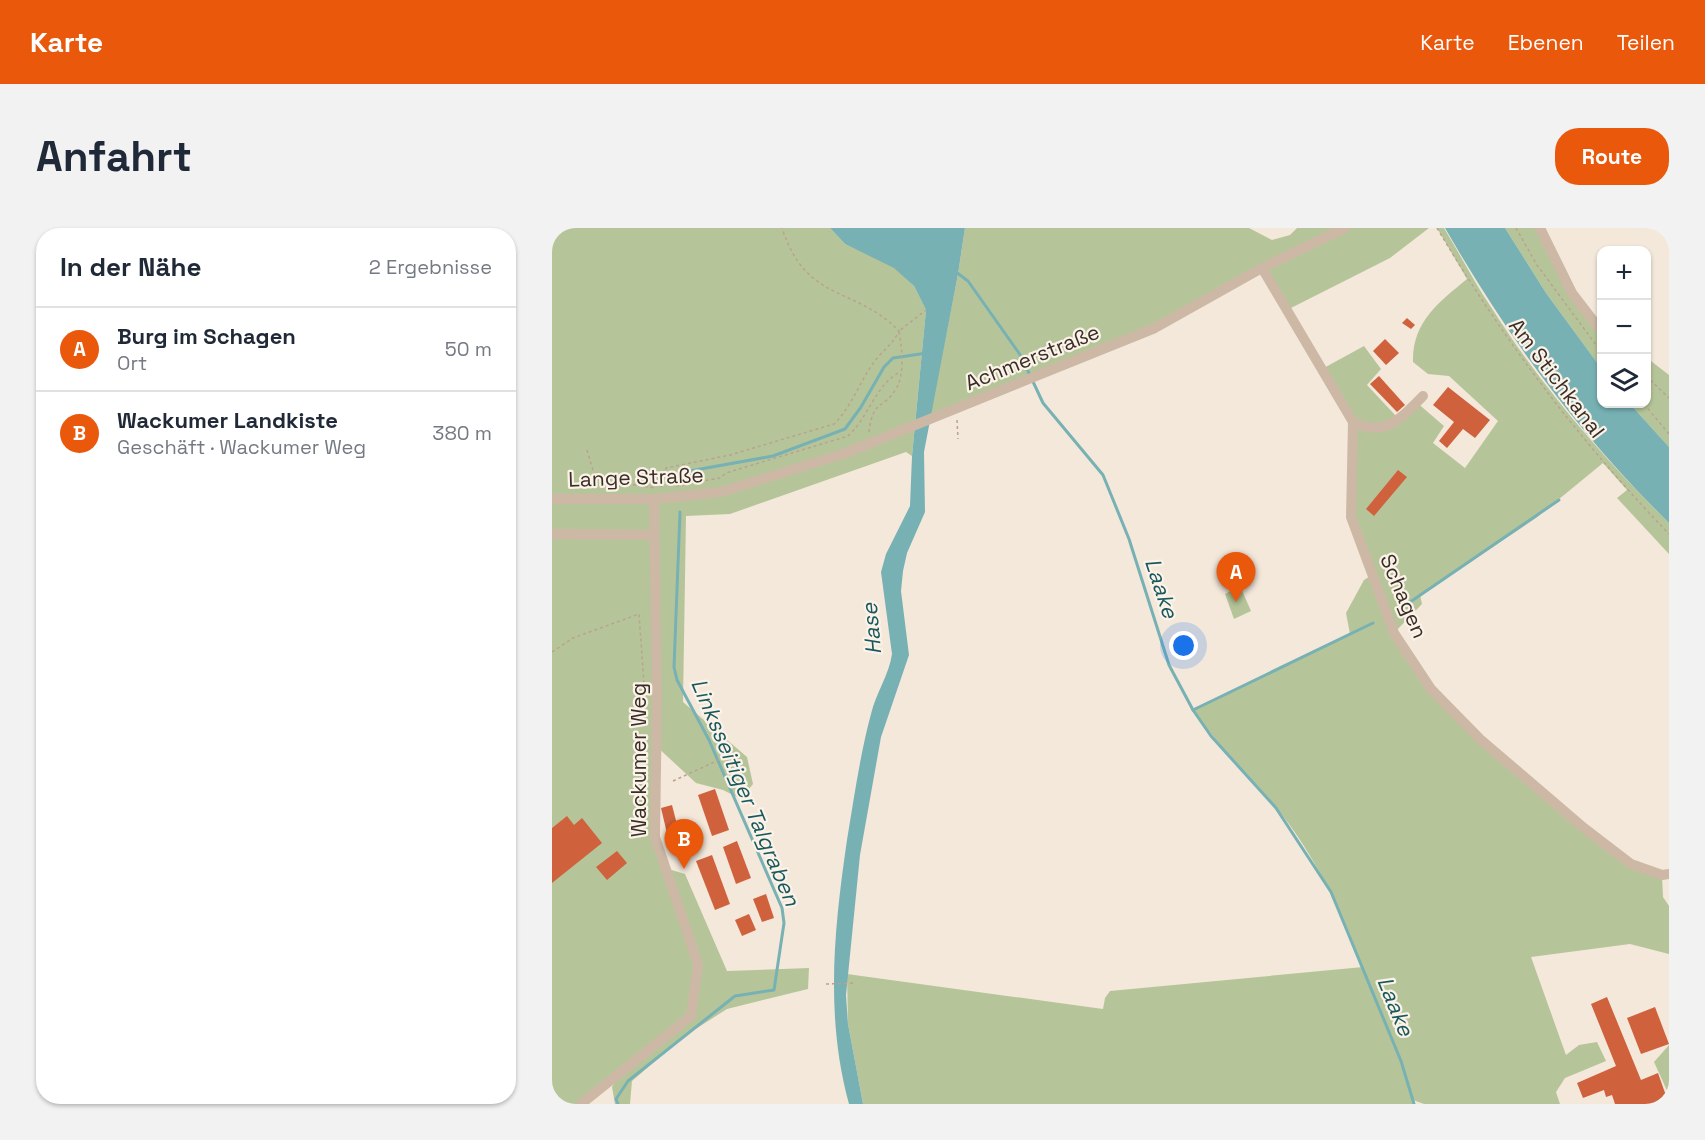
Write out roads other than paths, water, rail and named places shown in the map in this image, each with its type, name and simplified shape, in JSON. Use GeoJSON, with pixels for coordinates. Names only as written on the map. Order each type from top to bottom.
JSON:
{"type":"FeatureCollection","features":[{"type":"Feature","properties":{"kind":"street","name":"Achmerstraße"},"geometry":{"type":"LineString","coordinates":[[721,492],[868,445],[1155,328],[1262,268],[1345,228]]}},
{"type":"Feature","properties":{"kind":"street"},"geometry":{"type":"LineString","coordinates":[[1540,228],[1572,293],[1597,326]]}},
{"type":"Feature","properties":{"kind":"street"},"geometry":{"type":"LineString","coordinates":[[1262,268],[1353,422],[1368,429],[1394,424],[1423,396]]}},
{"type":"Feature","properties":{"kind":"street","name":"Schagen"},"geometry":{"type":"LineString","coordinates":[[1353,422],[1351,517],[1394,633],[1431,689],[1480,739],[1584,828],[1631,864],[1662,875],[1669,874]]}},
{"type":"Feature","properties":{"kind":"street","name":"Lange Straße"},"geometry":{"type":"LineString","coordinates":[[552,500],[654,499],[721,492]]}},
{"type":"Feature","properties":{"kind":"street","name":"Wackumer Weg"},"geometry":{"type":"LineString","coordinates":[[581,1104],[691,1016],[698,964],[655,837],[657,698],[654,499]]}},
{"type":"Feature","properties":{"kind":"street"},"geometry":{"type":"LineString","coordinates":[[552,534],[654,535]]}},
{"type":"Feature","properties":{"kind":"street"},"geometry":{"type":"LineString","coordinates":[[594,1094],[600,1104]]}},
{"type":"Feature","properties":{"kind":"water"},"geometry":{"type":"Polygon","coordinates":[[[830,228],[965,228],[924,452],[925,512],[907,553],[903,571],[901,591],[909,655],[881,737],[860,855],[846,995],[848,1024],[863,1104],[849,1104],[841,1071],[834,1006],[838,907],[860,761],[873,706],[892,654],[881,572],[886,554],[910,506],[912,456],[926,310],[914,286],[894,268],[845,244],[830,228]]]}},
{"type":"Feature","properties":{"kind":"water"},"geometry":{"type":"Polygon","coordinates":[[[1445,228],[1505,228],[1546,293],[1597,363],[1597,408],[1634,408],[1669,447],[1669,523],[1604,454],[1546,383],[1469,269],[1445,228]]]}},
{"type":"Feature","properties":{"kind":"waterway","name":"Laake"},"geometry":{"type":"LineString","coordinates":[[956,272],[968,281],[1021,356],[1043,403],[1103,475],[1129,539],[1169,665],[1193,710],[1211,736],[1276,808],[1331,892],[1401,1061],[1414,1104]]}},
{"type":"Feature","properties":{"kind":"waterway"},"geometry":{"type":"LineString","coordinates":[[678,480],[684,472],[773,456],[845,429],[861,407],[884,367],[893,358],[927,353]]}},
{"type":"Feature","properties":{"kind":"waterway"},"geometry":{"type":"LineString","coordinates":[[1397,611],[1559,500]]}},
{"type":"Feature","properties":{"kind":"waterway","name":"Linksseitiger Talgraben"},"geometry":{"type":"LineString","coordinates":[[618,1104],[616,1099],[628,1081],[735,996],[774,990],[784,923],[782,908],[709,740],[677,680],[674,667],[680,512]]}},
{"type":"Feature","properties":{"kind":"waterway"},"geometry":{"type":"LineString","coordinates":[[1193,710],[1373,623]]}},
{"type":"Feature","properties":{"kind":"place","name":"Burg im Schagen"},"geometry":{"type":"Point","coordinates":[1236,602]}},
{"type":"Feature","properties":{"kind":"place","name":"Wackumer Landkiste"},"geometry":{"type":"Point","coordinates":[684,869]}},
{"type":"Feature","properties":{"kind":"water label","name":"Hase"},"geometry":{"type":"Point","coordinates":[871,629]}}]}
